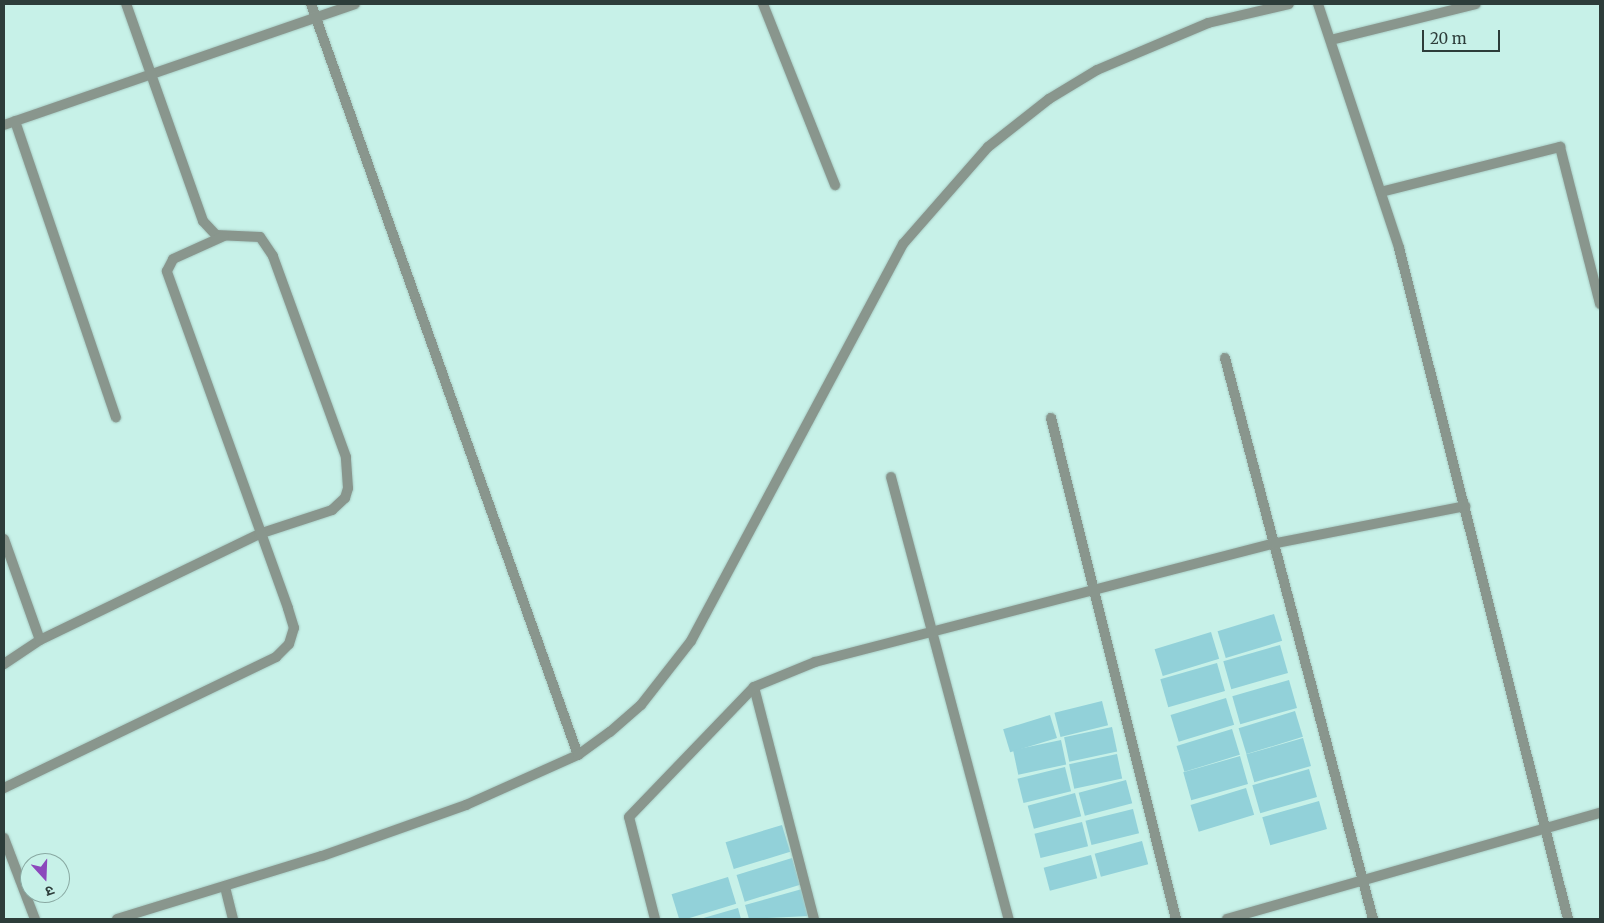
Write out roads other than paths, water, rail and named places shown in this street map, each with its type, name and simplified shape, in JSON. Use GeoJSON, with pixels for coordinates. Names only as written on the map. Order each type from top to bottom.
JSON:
{"type":"FeatureCollection","features":[{"type":"Feature","properties":{"kind":"street"},"geometry":{"type":"LineString","coordinates":[[126,4],[196,204],[209,229],[224,236]]}},
{"type":"Feature","properties":{"kind":"street"},"geometry":{"type":"LineString","coordinates":[[311,4],[578,755]]}},
{"type":"Feature","properties":{"kind":"street"},"geometry":{"type":"LineString","coordinates":[[4,125],[355,4]]}},
{"type":"Feature","properties":{"kind":"street"},"geometry":{"type":"LineString","coordinates":[[763,4],[835,185]]}},
{"type":"Feature","properties":{"kind":"street"},"geometry":{"type":"LineString","coordinates":[[117,919],[225,887],[466,805],[578,755],[641,705],[692,641],[903,244],[988,147],[1037,108],[1097,70],[1208,23],[1289,4]]}},
{"type":"Feature","properties":{"kind":"street"},"geometry":{"type":"LineString","coordinates":[[1318,4],[1399,248],[1568,919]]}},
{"type":"Feature","properties":{"kind":"street"},"geometry":{"type":"LineString","coordinates":[[1331,40],[1476,4]]}},
{"type":"Feature","properties":{"kind":"street"},"geometry":{"type":"LineString","coordinates":[[15,122],[116,417]]}},
{"type":"Feature","properties":{"kind":"street"},"geometry":{"type":"LineString","coordinates":[[1381,192],[1560,147],[1600,304]]}},
{"type":"Feature","properties":{"kind":"street"},"geometry":{"type":"LineString","coordinates":[[4,664],[40,640],[259,534],[339,505],[349,475],[269,247],[252,234],[224,236],[173,259],[167,271],[259,534],[294,628],[289,644],[276,657],[4,788]]}},
{"type":"Feature","properties":{"kind":"street"},"geometry":{"type":"LineString","coordinates":[[1225,358],[1272,544],[1373,919]]}},
{"type":"Feature","properties":{"kind":"street"},"geometry":{"type":"LineString","coordinates":[[1051,418],[1176,919]]}},
{"type":"Feature","properties":{"kind":"street"},"geometry":{"type":"LineString","coordinates":[[891,477],[1009,919]]}},
{"type":"Feature","properties":{"kind":"street"},"geometry":{"type":"LineString","coordinates":[[655,919],[629,817],[754,687],[815,662],[1095,592],[1272,544],[1465,506]]}},
{"type":"Feature","properties":{"kind":"street"},"geometry":{"type":"LineString","coordinates":[[4,539],[40,640]]}},
{"type":"Feature","properties":{"kind":"street"},"geometry":{"type":"LineString","coordinates":[[754,687],[814,919]]}},
{"type":"Feature","properties":{"kind":"street"},"geometry":{"type":"LineString","coordinates":[[1227,919],[1600,813]]}},
{"type":"Feature","properties":{"kind":"street"},"geometry":{"type":"LineString","coordinates":[[4,838],[35,919]]}},
{"type":"Feature","properties":{"kind":"street"},"geometry":{"type":"LineString","coordinates":[[225,887],[233,919]]}}]}
